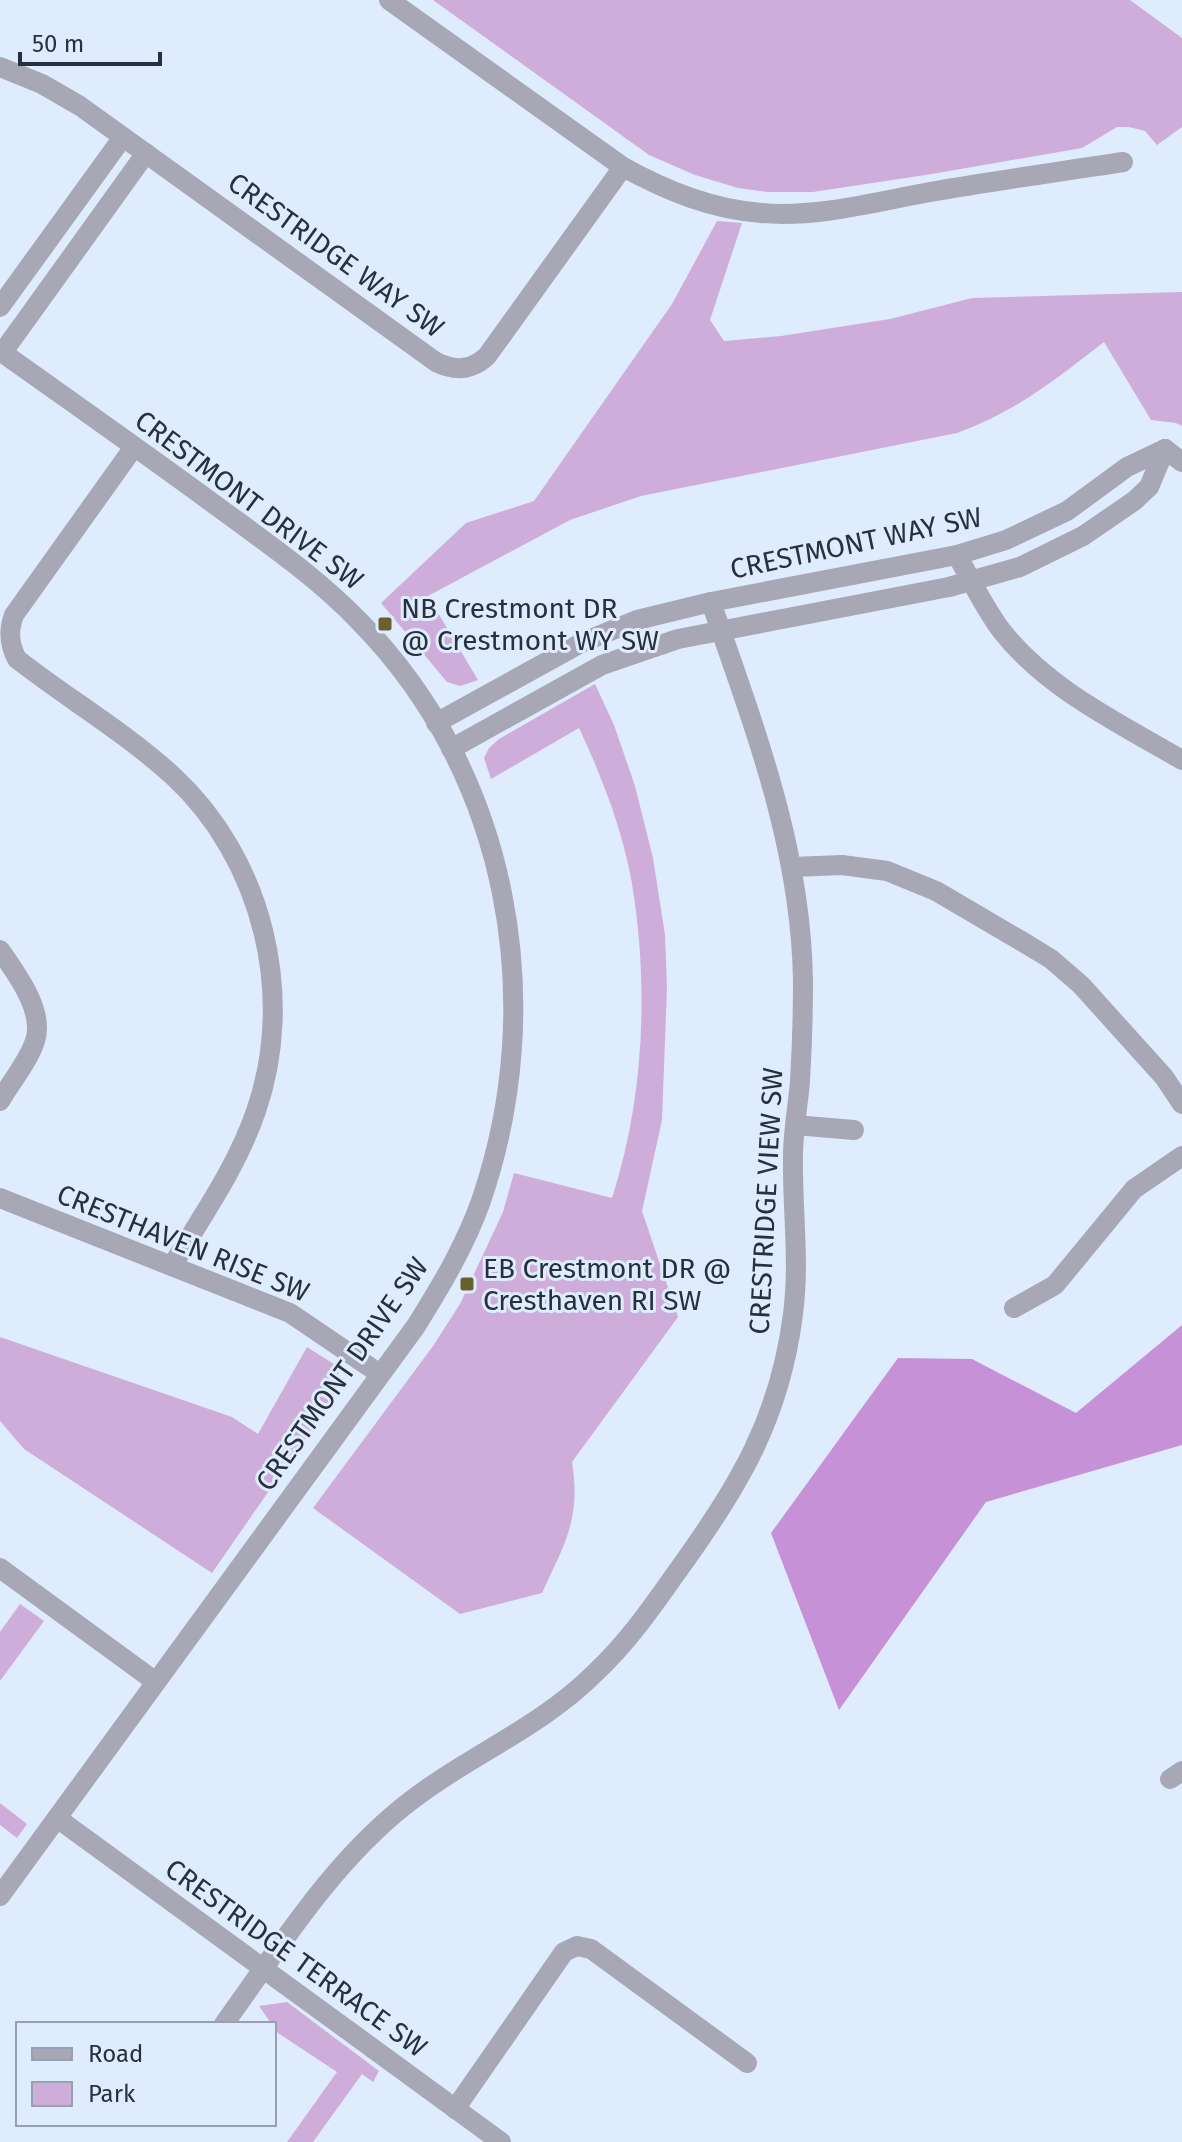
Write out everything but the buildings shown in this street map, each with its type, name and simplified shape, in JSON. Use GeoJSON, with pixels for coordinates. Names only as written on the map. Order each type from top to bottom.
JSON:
{"type":"FeatureCollection","features":[{"type":"Feature","properties":{"kind":"street"},"geometry":{"type":"LineString","coordinates":[[389,0],[623,167],[672,192],[713,205],[761,214],[793,214],[1123,162]]}},
{"type":"Feature","properties":{"kind":"street","name":"CRESTRIDGE WAY SW"},"geometry":{"type":"LineString","coordinates":[[0,67],[42,84],[80,106],[436,362],[455,369],[466,368],[487,356],[623,167]]}},
{"type":"Feature","properties":{"kind":"street"},"geometry":{"type":"LineString","coordinates":[[0,307],[123,137]]}},
{"type":"Feature","properties":{"kind":"street"},"geometry":{"type":"LineString","coordinates":[[1,352],[146,153]]}},
{"type":"Feature","properties":{"kind":"street","name":"CRESTMONT DRIVE SW"},"geometry":{"type":"LineString","coordinates":[[0,1896],[425,1313],[463,1243],[492,1166],[511,1081],[514,985],[503,897],[481,819],[451,749],[407,678],[383,648],[297,565],[1,352]]}},
{"type":"Feature","properties":{"kind":"street"},"geometry":{"type":"LineString","coordinates":[[134,447],[14,615],[9,633],[12,651],[17,659],[144,751],[192,795],[236,858],[262,922],[273,994],[271,1048],[263,1090],[241,1150],[172,1266]]}},
{"type":"Feature","properties":{"kind":"street"},"geometry":{"type":"LineString","coordinates":[[1165,449],[1182,462]]}},
{"type":"Feature","properties":{"kind":"street","name":"CRESTMONT WAY SW"},"geometry":{"type":"LineString","coordinates":[[436,723],[581,643],[660,613],[957,555],[1006,540],[1067,511],[1127,467],[1165,449]]}},
{"type":"Feature","properties":{"kind":"street","name":"CRESTMONT WAY SW"},"geometry":{"type":"LineString","coordinates":[[451,749],[602,665],[652,646],[972,582],[1020,567],[1060,548],[1115,514],[1149,487],[1165,449]]}},
{"type":"Feature","properties":{"kind":"street"},"geometry":{"type":"LineString","coordinates":[[957,555],[1000,629],[1036,668],[1075,696],[1182,760]]}},
{"type":"Feature","properties":{"kind":"street","name":"CRESTRIDGE VIEW SW"},"geometry":{"type":"LineString","coordinates":[[225,2022],[318,1895],[377,1829],[452,1771],[535,1723],[597,1672],[646,1616],[737,1485],[773,1407],[794,1312],[797,1259],[793,1187],[803,978],[792,867],[760,738],[711,602]]}},
{"type":"Feature","properties":{"kind":"street"},"geometry":{"type":"LineString","coordinates":[[792,867],[842,865],[887,871],[936,891],[1051,959],[1081,985],[1164,1077],[1182,1104]]}},
{"type":"Feature","properties":{"kind":"street"},"geometry":{"type":"LineString","coordinates":[[0,950],[30,1002],[37,1032],[31,1050],[0,1101]]}},
{"type":"Feature","properties":{"kind":"street"},"geometry":{"type":"LineString","coordinates":[[795,1125],[854,1130]]}},
{"type":"Feature","properties":{"kind":"street"},"geometry":{"type":"LineString","coordinates":[[1014,1308],[1055,1285],[1134,1189],[1182,1156]]}},
{"type":"Feature","properties":{"kind":"street","name":"CRESTHAVEN RISE SW"},"geometry":{"type":"LineString","coordinates":[[0,1198],[290,1313],[380,1374]]}},
{"type":"Feature","properties":{"kind":"street"},"geometry":{"type":"LineString","coordinates":[[0,1568],[156,1682]]}},
{"type":"Feature","properties":{"kind":"street","name":"CRESTRIDGE TERRACE SW"},"geometry":{"type":"LineString","coordinates":[[57,1818],[501,2142]]}},
{"type":"Feature","properties":{"kind":"street"},"geometry":{"type":"LineString","coordinates":[[455,2109],[564,1952],[577,1946],[591,1949],[747,2063]]}},
{"type":"Feature","properties":{"kind":"green space"},"geometry":{"type":"Polygon","coordinates":[[[433,0],[1130,0],[1182,38],[1182,127],[1157,145],[1145,131],[1117,127],[1082,148],[932,174],[813,192],[738,188],[695,175],[649,155],[433,0]]]}},
{"type":"Feature","properties":{"kind":"green space"},"geometry":{"type":"Polygon","coordinates":[[[717,221],[742,223],[710,320],[724,341],[781,336],[890,319],[972,298],[1182,292],[1182,426],[1151,420],[1104,342],[1016,405],[957,433],[641,496],[570,520],[428,596],[478,680],[460,686],[447,682],[381,603],[466,523],[534,501],[672,304],[717,221]]]}},
{"type":"Feature","properties":{"kind":"green space"},"geometry":{"type":"Polygon","coordinates":[[[595,684],[614,725],[635,786],[653,858],[665,935],[667,987],[662,1120],[642,1211],[678,1317],[572,1462],[573,1515],[564,1545],[542,1593],[460,1614],[313,1508],[433,1346],[460,1304],[503,1212],[514,1173],[612,1198],[631,1122],[642,1003],[637,923],[623,844],[604,785],[579,728],[491,779],[484,758],[499,739],[595,684]]]}},
{"type":"Feature","properties":{"kind":"green space"},"geometry":{"type":"Polygon","coordinates":[[[0,1337],[232,1417],[258,1434],[307,1347],[337,1366],[341,1387],[212,1573],[24,1449],[0,1421],[0,1337]]]}},
{"type":"Feature","properties":{"kind":"green space"},"geometry":{"type":"Polygon","coordinates":[[[20,1604],[44,1621],[0,1681],[0,1632],[20,1604]]]}},
{"type":"Feature","properties":{"kind":"green space"},"geometry":{"type":"Polygon","coordinates":[[[0,1803],[27,1824],[17,1838],[0,1825],[0,1803]]]}},
{"type":"Feature","properties":{"kind":"green space"},"geometry":{"type":"Polygon","coordinates":[[[287,2002],[379,2071],[373,2082],[362,2074],[313,2142],[287,2142],[337,2072],[278,2033],[276,2022],[270,2022],[259,2006],[287,2002]]]}},
{"type":"Feature","properties":{"kind":"shaded area"},"geometry":{"type":"Polygon","coordinates":[[[1182,1325],[1182,1445],[986,1502],[839,1710],[771,1533],[898,1358],[972,1359],[1076,1413],[1182,1325]]]}},
{"type":"Feature","properties":{"kind":"place","name":"NB Crestmont DR @ Crestmont WY SW"},"geometry":{"type":"Point","coordinates":[385,624]}},
{"type":"Feature","properties":{"kind":"place","name":"EB Crestmont DR @ Cresthaven RI SW"},"geometry":{"type":"Point","coordinates":[467,1284]}}]}
